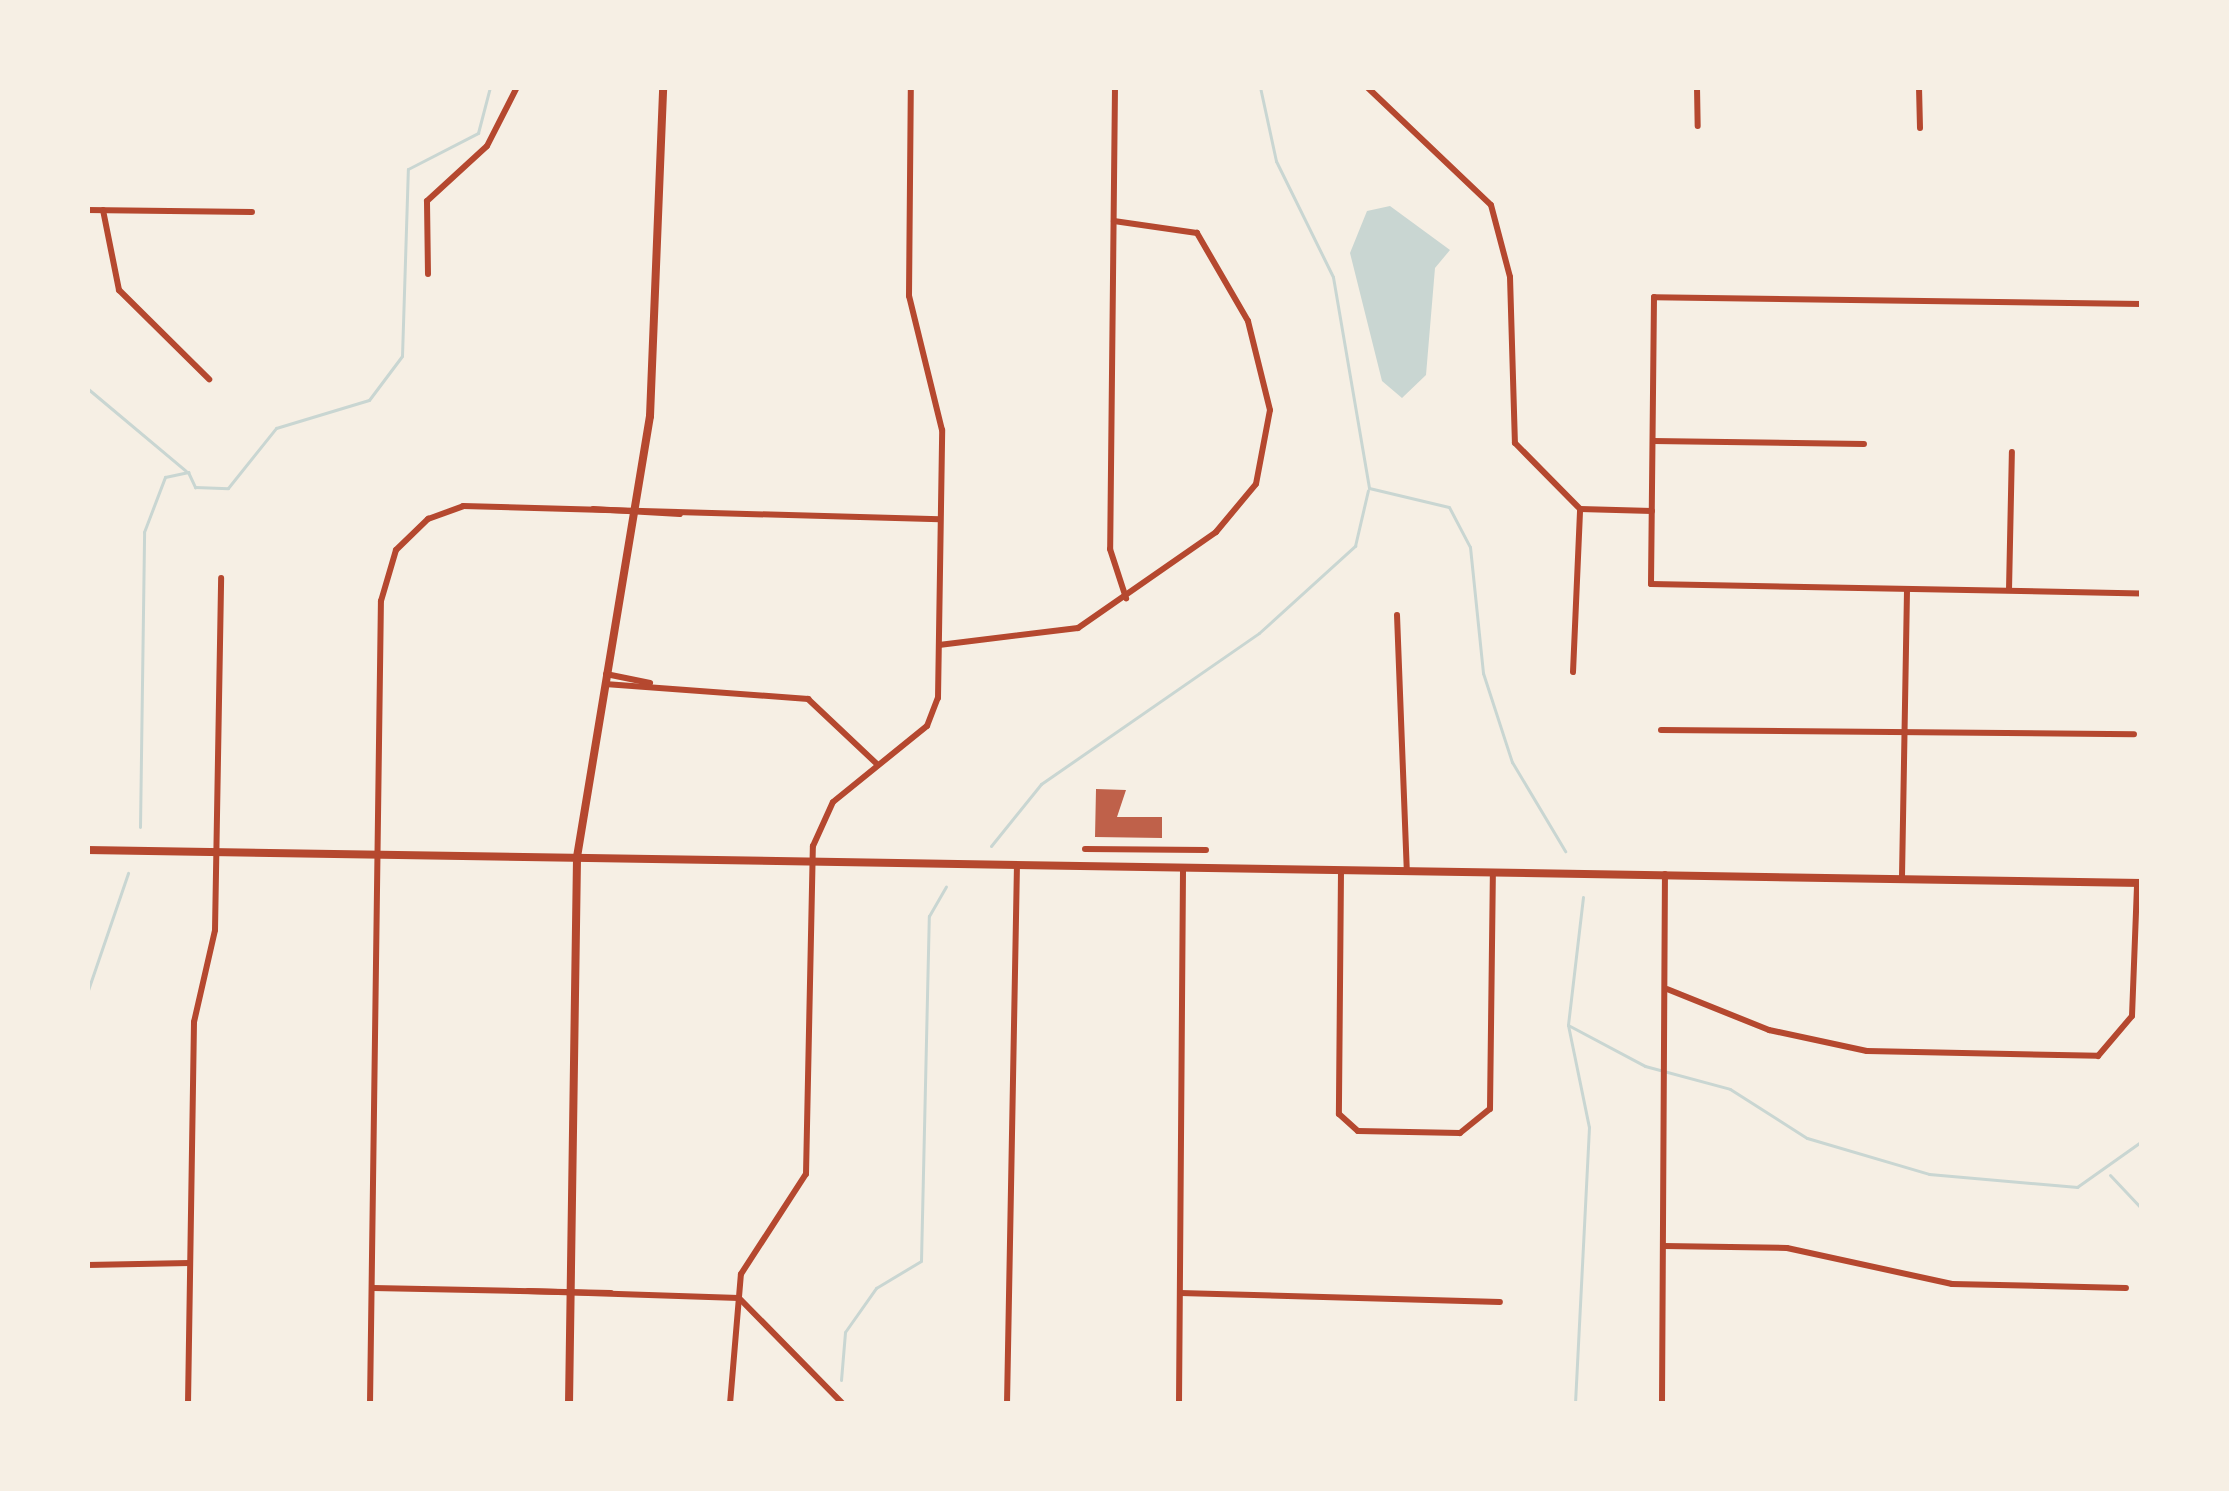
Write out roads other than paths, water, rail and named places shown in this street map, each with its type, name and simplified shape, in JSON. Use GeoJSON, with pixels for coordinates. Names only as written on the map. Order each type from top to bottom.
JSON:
{"type":"FeatureCollection","features":[{"type":"Feature","properties":{"kind":"street"},"geometry":{"type":"LineString","coordinates":[[428,274],[427,201],[487,146],[517,87]]}},
{"type":"Feature","properties":{"kind":"street"},"geometry":{"type":"LineString","coordinates":[[569,1404],[577,857],[656,363],[663,87]]}},
{"type":"Feature","properties":{"kind":"street"},"geometry":{"type":"LineString","coordinates":[[730,1404],[741,1274],[806,1174],[812,860],[833,802],[933,716],[940,417],[909,296],[911,87]]}},
{"type":"Feature","properties":{"kind":"street"},"geometry":{"type":"LineString","coordinates":[[1115,87],[1110,549],[1126,598]]}},
{"type":"Feature","properties":{"kind":"street"},"geometry":{"type":"LineString","coordinates":[[1366,87],[1491,205],[1510,277],[1515,443],[1580,509],[1652,512]]}},
{"type":"Feature","properties":{"kind":"street"},"geometry":{"type":"LineString","coordinates":[[1697,87],[1698,126]]}},
{"type":"Feature","properties":{"kind":"street"},"geometry":{"type":"LineString","coordinates":[[1919,87],[1919,128]]}},
{"type":"Feature","properties":{"kind":"street"},"geometry":{"type":"LineString","coordinates":[[87,210],[253,212]]}},
{"type":"Feature","properties":{"kind":"street"},"geometry":{"type":"LineString","coordinates":[[103,210],[119,290],[209,379]]}},
{"type":"Feature","properties":{"kind":"street"},"geometry":{"type":"LineString","coordinates":[[938,645],[1058,634],[1126,598],[1242,506],[1265,458],[1270,410],[1257,343],[1197,233],[1114,221]]}},
{"type":"Feature","properties":{"kind":"street"},"geometry":{"type":"LineString","coordinates":[[2142,304],[1654,297],[1651,584],[2142,593]]}},
{"type":"Feature","properties":{"kind":"street"},"geometry":{"type":"LineString","coordinates":[[1653,441],[1864,444]]}},
{"type":"Feature","properties":{"kind":"street"},"geometry":{"type":"LineString","coordinates":[[2009,590],[2012,452]]}},
{"type":"Feature","properties":{"kind":"street"},"geometry":{"type":"LineString","coordinates":[[370,1404],[383,581],[410,532],[455,508],[634,506],[683,515]]}},
{"type":"Feature","properties":{"kind":"street"},"geometry":{"type":"LineString","coordinates":[[590,509],[632,518],[940,519]]}},
{"type":"Feature","properties":{"kind":"street"},"geometry":{"type":"LineString","coordinates":[[1573,672],[1580,509]]}},
{"type":"Feature","properties":{"kind":"street"},"geometry":{"type":"LineString","coordinates":[[188,1404],[194,1022],[217,854],[220,578]]}},
{"type":"Feature","properties":{"kind":"street"},"geometry":{"type":"LineString","coordinates":[[1902,877],[1907,590]]}},
{"type":"Feature","properties":{"kind":"street"},"geometry":{"type":"LineString","coordinates":[[1397,615],[1407,872]]}},
{"type":"Feature","properties":{"kind":"street"},"geometry":{"type":"LineString","coordinates":[[605,679],[808,699],[878,765]]}},
{"type":"Feature","properties":{"kind":"street"},"geometry":{"type":"LineString","coordinates":[[2134,734],[2142,724]]}},
{"type":"Feature","properties":{"kind":"street"},"geometry":{"type":"LineString","coordinates":[[1661,730],[2134,734]]}},
{"type":"Feature","properties":{"kind":"street"},"geometry":{"type":"LineString","coordinates":[[2134,734],[2142,744]]}},
{"type":"Feature","properties":{"kind":"street"},"geometry":{"type":"LineString","coordinates":[[1085,849],[1206,850]]}},
{"type":"Feature","properties":{"kind":"street"},"geometry":{"type":"LineString","coordinates":[[87,850],[2139,883],[2132,1016],[2098,1056],[1867,1052],[1769,1030],[1666,989]]}},
{"type":"Feature","properties":{"kind":"street"},"geometry":{"type":"LineString","coordinates":[[1007,1404],[1017,865]]}},
{"type":"Feature","properties":{"kind":"street"},"geometry":{"type":"LineString","coordinates":[[1179,1404],[1183,868]]}},
{"type":"Feature","properties":{"kind":"street"},"geometry":{"type":"LineString","coordinates":[[1341,871],[1339,1114],[1358,1131],[1460,1133],[1490,1109],[1493,873]]}},
{"type":"Feature","properties":{"kind":"street"},"geometry":{"type":"LineString","coordinates":[[1662,1404],[1665,873]]}},
{"type":"Feature","properties":{"kind":"street"},"geometry":{"type":"LineString","coordinates":[[1664,1246],[1787,1248],[1952,1284],[2126,1288]]}},
{"type":"Feature","properties":{"kind":"street"},"geometry":{"type":"LineString","coordinates":[[87,1265],[190,1263]]}},
{"type":"Feature","properties":{"kind":"street"},"geometry":{"type":"LineString","coordinates":[[372,1288],[528,1291],[571,1286],[739,1298],[843,1404]]}},
{"type":"Feature","properties":{"kind":"street"},"geometry":{"type":"LineString","coordinates":[[528,1291],[571,1298],[614,1292]]}},
{"type":"Feature","properties":{"kind":"street"},"geometry":{"type":"LineString","coordinates":[[1180,1293],[1500,1302]]}},
{"type":"Feature","properties":{"kind":"waterway"},"geometry":{"type":"LineString","coordinates":[[140,827],[144,532],[165,477],[188,472],[195,487],[228,488],[276,428],[369,400],[402,356],[408,169],[478,133],[490,87]]}},
{"type":"Feature","properties":{"kind":"waterway"},"geometry":{"type":"LineString","coordinates":[[1260,87],[1276,161],[1333,277],[1369,488],[1449,507],[1470,547],[1483,673],[1512,762],[1565,851]]}},
{"type":"Feature","properties":{"kind":"waterway"},"geometry":{"type":"LineString","coordinates":[[87,388],[186,471]]}},
{"type":"Feature","properties":{"kind":"waterway"},"geometry":{"type":"LineString","coordinates":[[991,846],[1041,784],[1259,633],[1355,546],[1368,490]]}},
{"type":"Feature","properties":{"kind":"waterway"},"geometry":{"type":"LineString","coordinates":[[87,993],[128,873]]}},
{"type":"Feature","properties":{"kind":"waterway"},"geometry":{"type":"LineString","coordinates":[[841,1380],[845,1332],[876,1288],[921,1261],[929,916],[946,887]]}},
{"type":"Feature","properties":{"kind":"waterway"},"geometry":{"type":"LineString","coordinates":[[1583,897],[1568,1025],[1645,1066],[1730,1089],[1807,1138],[1929,1174],[2077,1187],[2142,1141]]}},
{"type":"Feature","properties":{"kind":"waterway"},"geometry":{"type":"LineString","coordinates":[[1568,1025],[1589,1127],[1575,1404]]}},
{"type":"Feature","properties":{"kind":"waterway"},"geometry":{"type":"LineString","coordinates":[[2110,1175],[2142,1209]]}}]}
